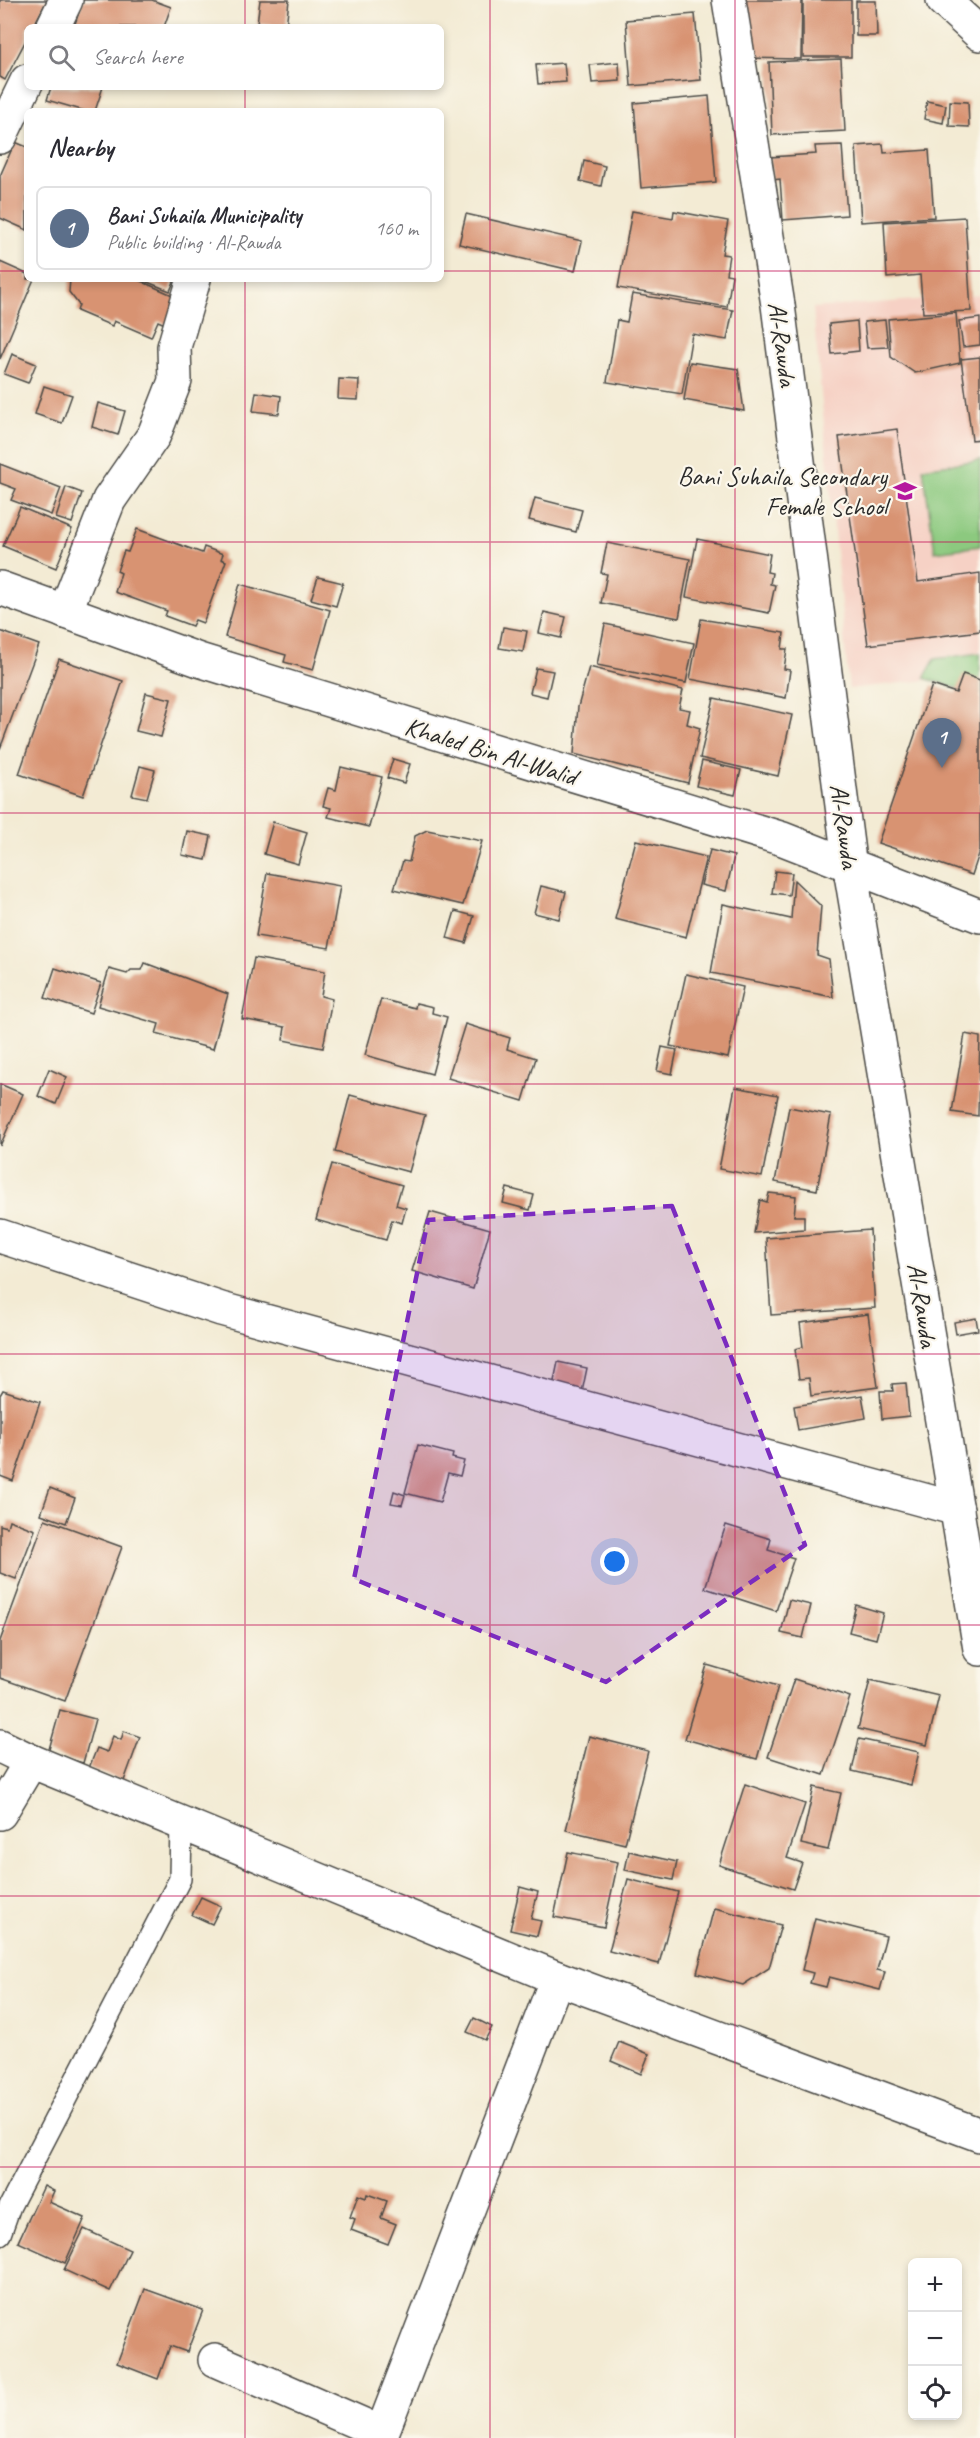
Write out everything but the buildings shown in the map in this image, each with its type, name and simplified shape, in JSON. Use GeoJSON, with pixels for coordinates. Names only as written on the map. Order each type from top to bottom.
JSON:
{"type":"FeatureCollection","features":[{"type":"Feature","properties":{"kind":"street"},"geometry":{"type":"LineString","coordinates":[[54,24],[66,0]]}},
{"type":"Feature","properties":{"kind":"street","name":"Al-Rawda"},"geometry":{"type":"LineString","coordinates":[[729,0],[778,305],[850,868],[980,1649]]}},
{"type":"Feature","properties":{"kind":"street"},"geometry":{"type":"LineString","coordinates":[[943,0],[980,33]]}},
{"type":"Feature","properties":{"kind":"street"},"geometry":{"type":"LineString","coordinates":[[0,136],[24,87]]}},
{"type":"Feature","properties":{"kind":"street"},"geometry":{"type":"LineString","coordinates":[[64,612],[108,500],[154,435],[175,381],[174,347],[193,282]]}},
{"type":"Feature","properties":{"kind":"street","name":"Khaled Bin Al-Walid"},"geometry":{"type":"LineString","coordinates":[[0,588],[221,667],[783,840],[850,868],[980,916]]}},
{"type":"Feature","properties":{"kind":"street"},"geometry":{"type":"LineString","coordinates":[[0,1236],[221,1309],[957,1509]]}},
{"type":"Feature","properties":{"kind":"street"},"geometry":{"type":"LineString","coordinates":[[0,1746],[31,1761],[557,1978],[980,2135]]}},
{"type":"Feature","properties":{"kind":"street"},"geometry":{"type":"LineString","coordinates":[[0,1813],[31,1761]]}},
{"type":"Feature","properties":{"kind":"street"},"geometry":{"type":"LineString","coordinates":[[215,2360],[381,2436],[557,1978]]}},
{"type":"Feature","properties":{"kind":"lane"},"geometry":{"type":"LineString","coordinates":[[0,2234],[10,2206],[180,1879],[181,1823]]}},
{"type":"Feature","properties":{"kind":"highlighted area"},"geometry":{"type":"Polygon","coordinates":[[[672,1206],[805,1545],[606,1682],[354,1579],[428,1220],[672,1206]]]}},
{"type":"Feature","properties":{"kind":"shaded area","name":"Bani Suhaila Secondary Female School"},"geometry":{"type":"Polygon","coordinates":[[[980,295],[980,674],[849,689],[813,308],[980,295]]]}},
{"type":"Feature","properties":{"kind":"green space"},"geometry":{"type":"Polygon","coordinates":[[[980,460],[980,546],[935,552],[923,468],[980,460]]]}},
{"type":"Feature","properties":{"kind":"green space"},"geometry":{"type":"Polygon","coordinates":[[[980,653],[980,695],[924,678],[935,659],[980,653]]]}},
{"type":"Feature","properties":{"kind":"place","name":"Bani Suhaila Secondary Female School"},"geometry":{"type":"Point","coordinates":[905,491]}},
{"type":"Feature","properties":{"kind":"place","name":"Bani Suhaila Municipality"},"geometry":{"type":"Point","coordinates":[942,768]}}]}
